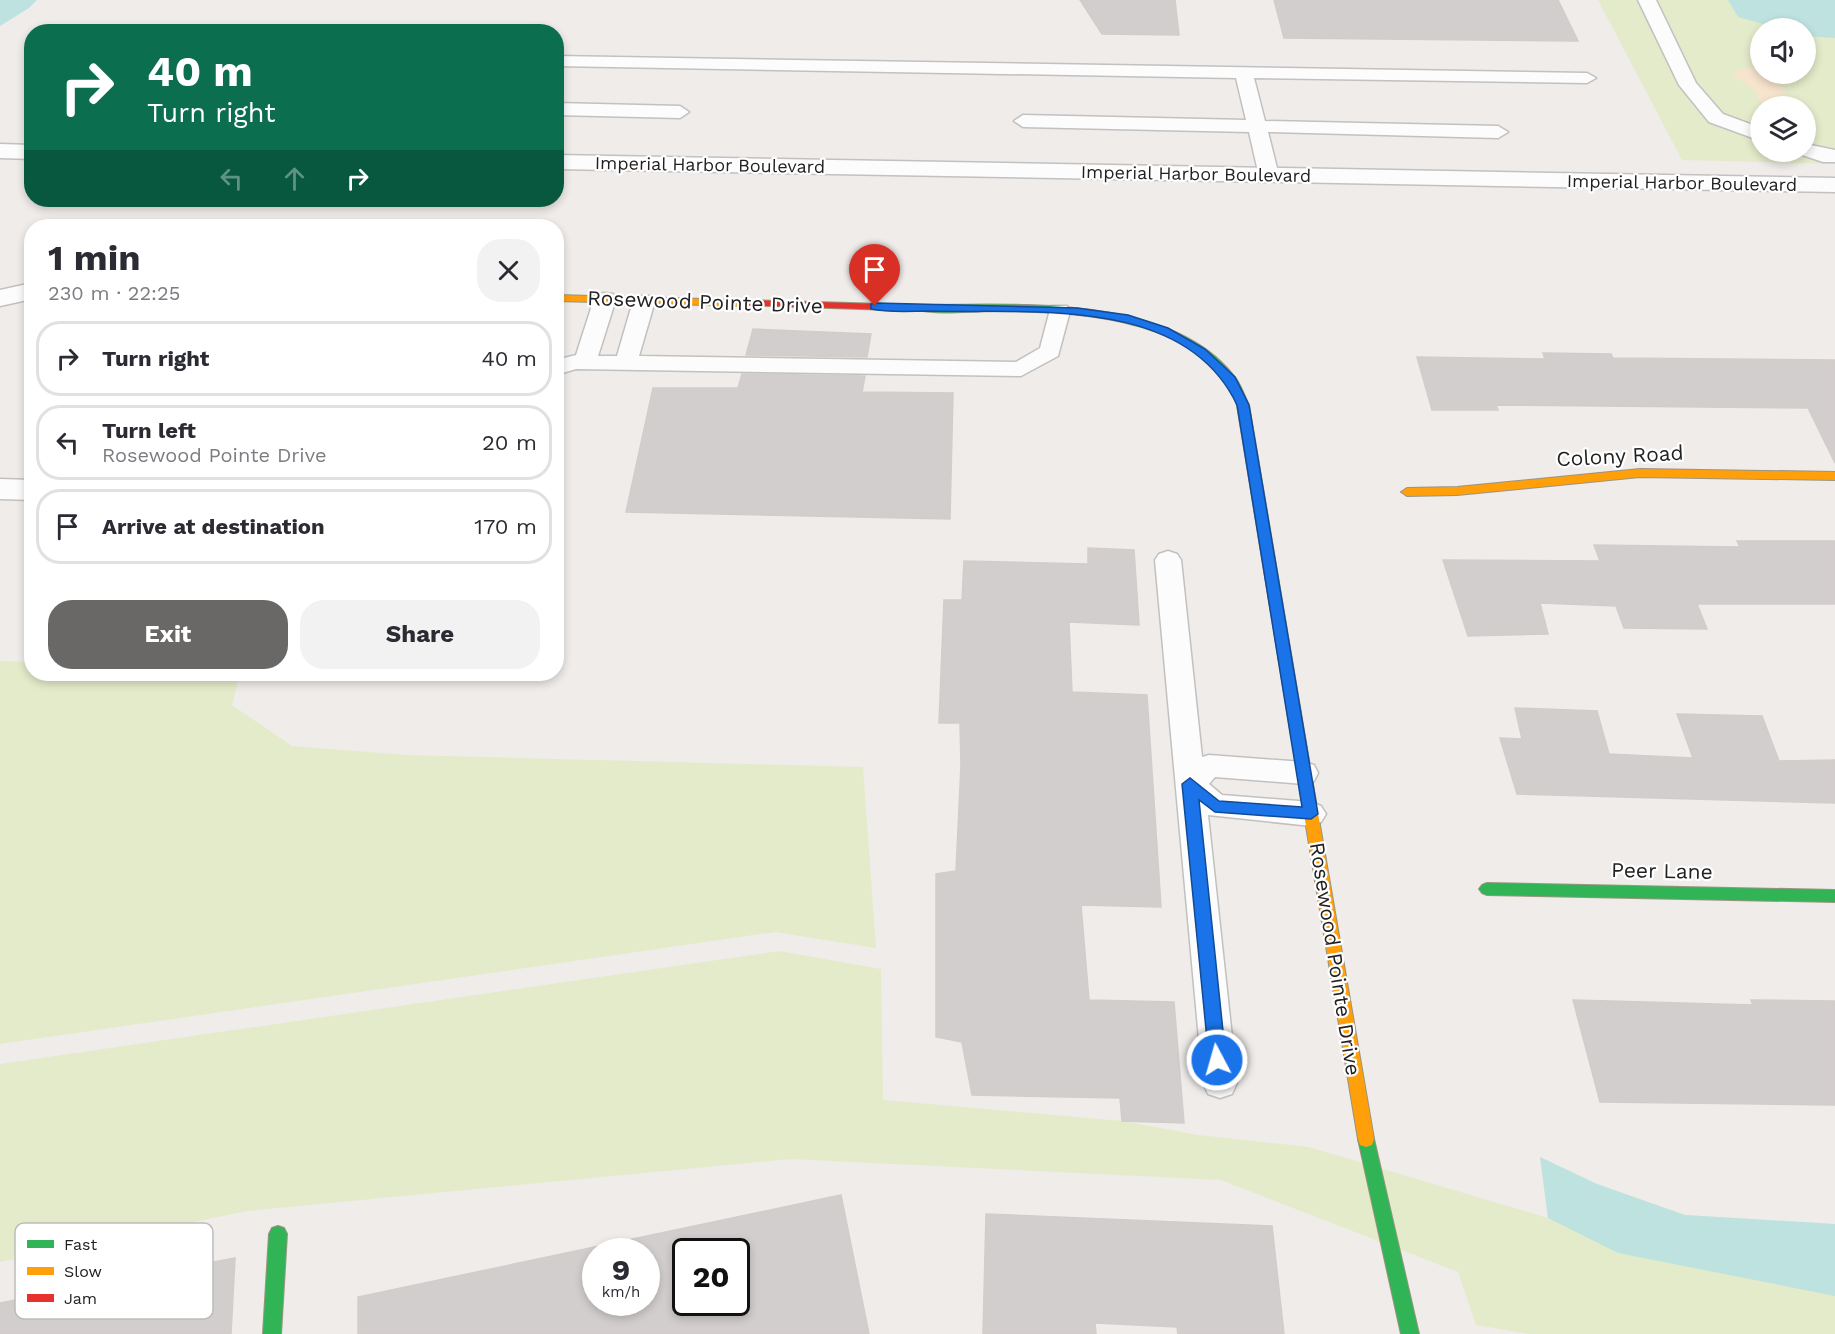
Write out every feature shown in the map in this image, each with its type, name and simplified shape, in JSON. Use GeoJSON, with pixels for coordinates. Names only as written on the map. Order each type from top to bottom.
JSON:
{"type":"FeatureCollection","features":[{"type":"Feature","properties":{"kind":"street"},"geometry":{"type":"LineString","coordinates":[[0,151],[24,152]]}},
{"type":"Feature","properties":{"kind":"street","name":"Imperial Harbor Boulevard"},"geometry":{"type":"LineString","coordinates":[[564,162],[1835,185]]}},
{"type":"Feature","properties":{"kind":"street"},"geometry":{"type":"LineString","coordinates":[[0,298],[24,293]]}},
{"type":"Feature","properties":{"kind":"street","name":"Rosewood Pointe Drive"},"geometry":{"type":"LineString","coordinates":[[564,298],[1059,311],[1124,318],[1164,330],[1201,352],[1231,380],[1243,405],[1360,1113],[1410,1334]]}},
{"type":"Feature","properties":{"kind":"street","name":"Colony Road"},"geometry":{"type":"LineString","coordinates":[[1407,492],[1469,490],[1640,473],[1835,476]]}},
{"type":"Feature","properties":{"kind":"street"},"geometry":{"type":"LineString","coordinates":[[0,489],[24,490]]}},
{"type":"Feature","properties":{"kind":"street","name":"Peer Lane"},"geometry":{"type":"LineString","coordinates":[[1487,889],[1835,896]]}},
{"type":"Feature","properties":{"kind":"street"},"geometry":{"type":"LineString","coordinates":[[272,1334],[278,1234]]}},
{"type":"Feature","properties":{"kind":"lane"},"geometry":{"type":"LineString","coordinates":[[1647,0],[1688,85],[1716,118],[1750,131]]}},
{"type":"Feature","properties":{"kind":"lane"},"geometry":{"type":"LineString","coordinates":[[564,61],[1587,78]]}},
{"type":"Feature","properties":{"kind":"lane"},"geometry":{"type":"LineString","coordinates":[[1244,73],[1269,176]]}},
{"type":"Feature","properties":{"kind":"lane"},"geometry":{"type":"LineString","coordinates":[[564,109],[680,112]]}},
{"type":"Feature","properties":{"kind":"lane"},"geometry":{"type":"LineString","coordinates":[[1023,121],[1498,132]]}},
{"type":"Feature","properties":{"kind":"lane"},"geometry":{"type":"LineString","coordinates":[[1816,154],[1835,156]]}},
{"type":"Feature","properties":{"kind":"lane"},"geometry":{"type":"LineString","coordinates":[[585,362],[605,299]]}},
{"type":"Feature","properties":{"kind":"lane"},"geometry":{"type":"LineString","coordinates":[[626,363],[644,301]]}},
{"type":"Feature","properties":{"kind":"lane"},"geometry":{"type":"LineString","coordinates":[[564,365],[585,362],[1021,369],[1050,351],[1059,311]]}},
{"type":"Feature","properties":{"kind":"lane"},"geometry":{"type":"LineString","coordinates":[[1168,560],[1220,1083]]}},
{"type":"Feature","properties":{"kind":"lane"},"geometry":{"type":"LineString","coordinates":[[1190,784],[1209,766],[1304,773]]}},
{"type":"Feature","properties":{"kind":"lane"},"geometry":{"type":"LineString","coordinates":[[1190,784],[1215,806],[1311,814]]}},
{"type":"Feature","properties":{"kind":"green space"},"geometry":{"type":"Polygon","coordinates":[[[1598,0],[1835,0],[1835,164],[1758,162],[1816,162],[1816,96],[1750,96],[1750,162],[1682,160],[1598,0]]]}},
{"type":"Feature","properties":{"kind":"green space"},"geometry":{"type":"Polygon","coordinates":[[[0,661],[24,662],[24,681],[238,681],[232,705],[292,746],[406,755],[863,767],[876,948],[775,932],[0,1044],[0,661]]]}},
{"type":"Feature","properties":{"kind":"green space"},"geometry":{"type":"Polygon","coordinates":[[[779,951],[881,969],[883,1100],[1122,1121],[1198,1135],[1309,1147],[1548,1218],[1540,1157],[1597,1184],[1685,1215],[1835,1224],[1835,1334],[1529,1334],[1476,1325],[1458,1272],[1221,1180],[791,1159],[247,1211],[189,1223],[15,1223],[15,1259],[0,1262],[0,1064],[779,951]]]}},
{"type":"Feature","properties":{"kind":"sand"},"geometry":{"type":"Polygon","coordinates":[[[1750,68],[1750,84],[1778,84],[1787,92],[1782,94],[1782,96],[1757,96],[1752,88],[1733,75],[1738,70],[1750,68]]]}},
{"type":"Feature","properties":{"kind":"water"},"geometry":{"type":"Polygon","coordinates":[[[0,0],[37,0],[29,8],[0,26],[0,0]]]}},
{"type":"Feature","properties":{"kind":"water"},"geometry":{"type":"Polygon","coordinates":[[[1728,0],[1835,0],[1835,38],[1816,37],[1816,18],[1750,18],[1750,20],[1738,17],[1728,0]]]}},
{"type":"Feature","properties":{"kind":"water"},"geometry":{"type":"Polygon","coordinates":[[[1540,1157],[1597,1184],[1685,1215],[1835,1224],[1835,1296],[1618,1253],[1548,1218],[1540,1157]]]}},
{"type":"Feature","properties":{"kind":"building"},"geometry":{"type":"Polygon","coordinates":[[[1080,0],[1175,0],[1179,35],[1102,34],[1080,0]]]}},
{"type":"Feature","properties":{"kind":"building"},"geometry":{"type":"Polygon","coordinates":[[[1274,0],[1558,0],[1578,41],[1284,38],[1274,0]]]}},
{"type":"Feature","properties":{"kind":"building"},"geometry":{"type":"Polygon","coordinates":[[[753,329],[871,334],[867,357],[746,355],[753,329]]]}},
{"type":"Feature","properties":{"kind":"building"},"geometry":{"type":"Polygon","coordinates":[[[1543,353],[1611,354],[1613,358],[1835,360],[1835,463],[1808,408],[1496,405],[1498,410],[1432,410],[1417,357],[1545,359],[1543,353]]]}},
{"type":"Feature","properties":{"kind":"building"},"geometry":{"type":"Polygon","coordinates":[[[742,374],[865,376],[862,392],[953,393],[950,519],[626,512],[653,388],[738,388],[742,374]]]}},
{"type":"Feature","properties":{"kind":"building"},"geometry":{"type":"Polygon","coordinates":[[[1737,541],[1835,541],[1835,604],[1697,604],[1707,629],[1624,628],[1616,606],[1540,603],[1548,634],[1468,636],[1443,560],[1600,561],[1594,545],[1740,547],[1737,541]]]}},
{"type":"Feature","properties":{"kind":"building"},"geometry":{"type":"Polygon","coordinates":[[[1088,548],[1134,550],[1139,625],[1069,622],[1072,692],[1147,695],[1161,907],[1081,905],[1089,1000],[1174,1002],[1184,1123],[1122,1121],[1120,1098],[972,1095],[962,1042],[936,1037],[936,874],[956,871],[961,765],[960,723],[939,723],[944,600],[962,600],[964,561],[1088,564],[1088,548]]]}},
{"type":"Feature","properties":{"kind":"building"},"geometry":{"type":"Polygon","coordinates":[[[1515,708],[1597,711],[1609,754],[1693,758],[1677,714],[1762,716],[1779,761],[1835,760],[1835,803],[1517,794],[1500,738],[1522,739],[1515,708]]]}},
{"type":"Feature","properties":{"kind":"building"},"geometry":{"type":"Polygon","coordinates":[[[1573,1000],[1753,1005],[1751,1000],[1835,1001],[1835,1105],[1600,1102],[1573,1000]]]}},
{"type":"Feature","properties":{"kind":"building"},"geometry":{"type":"Polygon","coordinates":[[[841,1195],[869,1334],[358,1334],[358,1297],[582,1250],[582,1316],[660,1316],[660,1238],[637,1238],[841,1195]]]}},
{"type":"Feature","properties":{"kind":"building"},"geometry":{"type":"Polygon","coordinates":[[[986,1214],[1272,1226],[1284,1334],[1178,1334],[1177,1327],[1095,1323],[1096,1334],[983,1334],[986,1214]]]}},
{"type":"Feature","properties":{"kind":"building"},"geometry":{"type":"Polygon","coordinates":[[[235,1258],[231,1334],[0,1334],[0,1303],[15,1300],[15,1319],[213,1319],[213,1262],[235,1258]]]}},
{"type":"Feature","properties":{"kind":"traffic: fast"},"geometry":{"type":"LineString","coordinates":[[921,308],[1044,309],[1130,320],[1170,333],[1204,353],[1231,380],[1243,405],[1309,802]]}},
{"type":"Feature","properties":{"kind":"traffic: fast"},"geometry":{"type":"LineString","coordinates":[[1487,889],[1835,896]]}},
{"type":"Feature","properties":{"kind":"traffic: fast"},"geometry":{"type":"LineString","coordinates":[[1366,1139],[1410,1334]]}},
{"type":"Feature","properties":{"kind":"traffic: fast"},"geometry":{"type":"LineString","coordinates":[[272,1334],[278,1234]]}},
{"type":"Feature","properties":{"kind":"traffic: slow"},"geometry":{"type":"LineString","coordinates":[[564,298],[742,303]]}},
{"type":"Feature","properties":{"kind":"traffic: slow"},"geometry":{"type":"LineString","coordinates":[[1407,492],[1457,491],[1640,473],[1835,476]]}},
{"type":"Feature","properties":{"kind":"traffic: slow"},"geometry":{"type":"LineString","coordinates":[[1309,802],[1366,1139]]}},
{"type":"Feature","properties":{"kind":"traffic: jam"},"geometry":{"type":"LineString","coordinates":[[742,303],[921,308]]}},
{"type":"Feature","properties":{"kind":"route"},"geometry":{"type":"LineString","coordinates":[[875,306],[1077,312],[1124,318],[1164,330],[1201,352],[1231,380],[1243,405],[1311,814],[1215,806],[1190,784],[1217,1060]]}}]}
